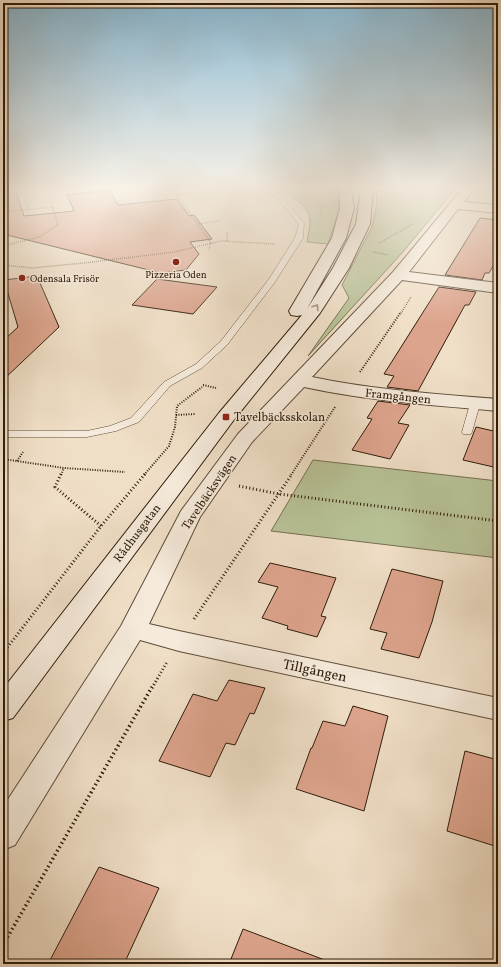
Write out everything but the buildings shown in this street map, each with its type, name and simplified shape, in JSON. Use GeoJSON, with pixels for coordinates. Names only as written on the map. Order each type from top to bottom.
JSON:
{"type":"FeatureCollection","features":[{"type":"Feature","properties":{"kind":"street","name":"Rådhusgatan"},"geometry":{"type":"LineString","coordinates":[[273,359],[308,290],[340,234]]}},
{"type":"Feature","properties":{"kind":"street","name":"Rådhusgatan"},"geometry":{"type":"LineString","coordinates":[[3,710],[226,417],[312,313],[341,268],[359,234]]}},
{"type":"Feature","properties":{"kind":"street","name":"Tavelbäcksvägen"},"geometry":{"type":"LineString","coordinates":[[3,835],[133,629],[189,516],[245,438],[398,275],[432,234]]}},
{"type":"Feature","properties":{"kind":"street"},"geometry":{"type":"LineString","coordinates":[[398,275],[498,288]]}},
{"type":"Feature","properties":{"kind":"street","name":"Framgången"},"geometry":{"type":"LineString","coordinates":[[299,380],[346,390],[389,396],[498,405]]}},
{"type":"Feature","properties":{"kind":"street","name":"Tillgången"},"geometry":{"type":"LineString","coordinates":[[133,629],[179,641],[498,709]]}},
{"type":"Feature","properties":{"kind":"lane"},"geometry":{"type":"LineString","coordinates":[[3,434],[87,434],[126,425],[135,420],[167,384],[199,366],[224,343],[272,280],[299,238],[300,234]]}},
{"type":"Feature","properties":{"kind":"lane"},"geometry":{"type":"LineString","coordinates":[[467,432],[475,404]]}},
{"type":"Feature","properties":{"kind":"path"},"geometry":{"type":"LineString","coordinates":[[3,246],[30,241],[44,234]]}},
{"type":"Feature","properties":{"kind":"path"},"geometry":{"type":"LineString","coordinates":[[204,234],[211,243],[209,250]]}},
{"type":"Feature","properties":{"kind":"path"},"geometry":{"type":"LineString","coordinates":[[227,234],[227,241]]}},
{"type":"Feature","properties":{"kind":"path"},"geometry":{"type":"LineString","coordinates":[[3,265],[8,267],[33,268],[174,252]]}},
{"type":"Feature","properties":{"kind":"path"},"geometry":{"type":"LineString","coordinates":[[3,270],[8,267]]}},
{"type":"Feature","properties":{"kind":"path"},"geometry":{"type":"LineString","coordinates":[[3,945],[179,641],[279,494],[346,390],[385,337],[423,279]]}},
{"type":"Feature","properties":{"kind":"path"},"geometry":{"type":"LineString","coordinates":[[3,653],[100,526],[169,446],[175,427],[177,406],[209,380]]}},
{"type":"Feature","properties":{"kind":"path"},"geometry":{"type":"LineString","coordinates":[[204,385],[216,388]]}},
{"type":"Feature","properties":{"kind":"path"},"geometry":{"type":"LineString","coordinates":[[176,415],[195,414]]}},
{"type":"Feature","properties":{"kind":"path"},"geometry":{"type":"LineString","coordinates":[[3,459],[64,468],[126,472]]}},
{"type":"Feature","properties":{"kind":"path"},"geometry":{"type":"LineString","coordinates":[[64,468],[55,487],[100,526]]}},
{"type":"Feature","properties":{"kind":"path"},"geometry":{"type":"LineString","coordinates":[[237,485],[279,494],[498,521]]}},
{"type":"Feature","properties":{"kind":"green space"},"geometry":{"type":"Polygon","coordinates":[[[308,234],[331,234],[328,244],[307,242],[308,234]]]}},
{"type":"Feature","properties":{"kind":"green space"},"geometry":{"type":"Polygon","coordinates":[[[368,234],[418,234],[308,356],[349,298],[342,285],[368,234]]]}},
{"type":"Feature","properties":{"kind":"green space"},"geometry":{"type":"Polygon","coordinates":[[[313,460],[498,481],[498,558],[271,531],[313,460]]]}},
{"type":"Feature","properties":{"kind":"place","name":"Pizzeria Oden"},"geometry":{"type":"Point","coordinates":[176,262]}},
{"type":"Feature","properties":{"kind":"place","name":"Odensala Frisör"},"geometry":{"type":"Point","coordinates":[22,278]}},
{"type":"Feature","properties":{"kind":"place","name":"Tavelbäcksskolan"},"geometry":{"type":"Point","coordinates":[226,417]}}]}
